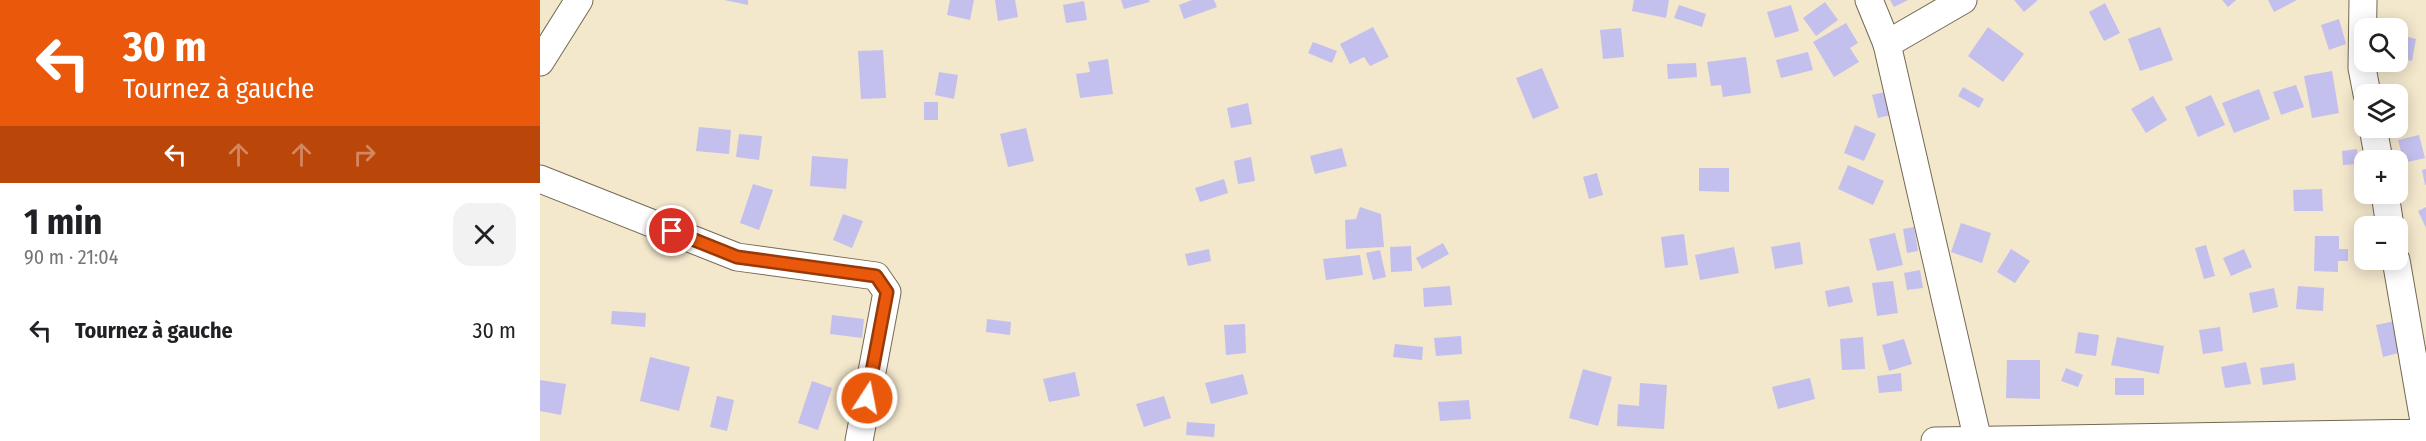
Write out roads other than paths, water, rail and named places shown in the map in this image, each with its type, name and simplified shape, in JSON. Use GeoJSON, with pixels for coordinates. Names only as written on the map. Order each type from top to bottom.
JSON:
{"type":"FeatureCollection","features":[{"type":"Feature","properties":{"kind":"street"},"geometry":{"type":"LineString","coordinates":[[540,62],[579,0]]}},
{"type":"Feature","properties":{"kind":"street"},"geometry":{"type":"LineString","coordinates":[[1869,0],[1887,44],[1978,440]]}},
{"type":"Feature","properties":{"kind":"street"},"geometry":{"type":"LineString","coordinates":[[1887,44],[1963,0]]}},
{"type":"Feature","properties":{"kind":"street"},"geometry":{"type":"LineString","coordinates":[[2362,0],[2362,68],[2365,84]]}},
{"type":"Feature","properties":{"kind":"street"},"geometry":{"type":"LineString","coordinates":[[540,179],[737,257],[876,276],[887,292],[859,441]]}},
{"type":"Feature","properties":{"kind":"street"},"geometry":{"type":"LineString","coordinates":[[1935,441],[2426,433],[2398,270]]}}]}
